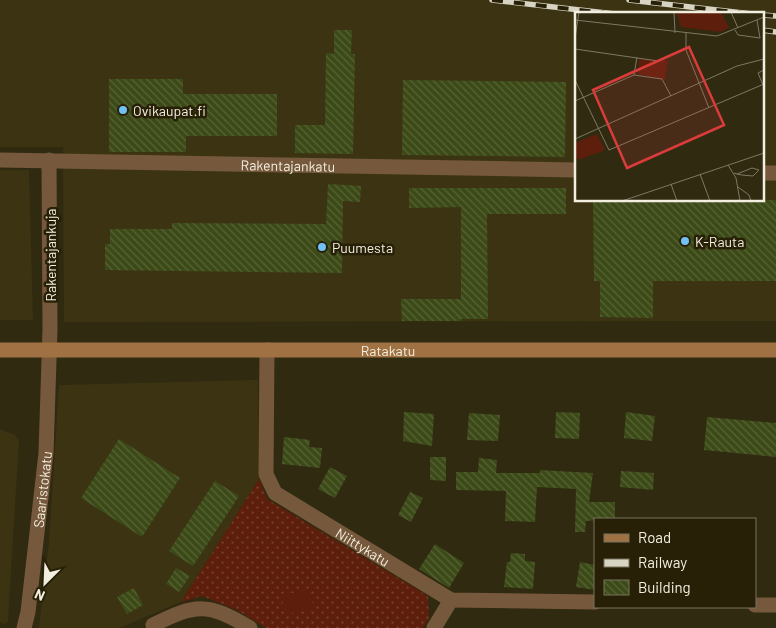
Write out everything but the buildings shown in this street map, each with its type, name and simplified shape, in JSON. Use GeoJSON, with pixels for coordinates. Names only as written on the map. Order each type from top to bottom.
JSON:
{"type":"FeatureCollection","features":[{"type":"Feature","properties":{"kind":"main road","name":"Ratakatu"},"geometry":{"type":"LineString","coordinates":[[0,350],[776,350]]}},
{"type":"Feature","properties":{"kind":"street","name":"Rakentajankatu"},"geometry":{"type":"LineString","coordinates":[[0,160],[575,170]]}},
{"type":"Feature","properties":{"kind":"street","name":"Rakentajankuja"},"geometry":{"type":"LineString","coordinates":[[49,160],[49,350]]}},
{"type":"Feature","properties":{"kind":"street","name":"Saaristokatu"},"geometry":{"type":"LineString","coordinates":[[24,628],[28,612],[46,453],[49,350]]}},
{"type":"Feature","properties":{"kind":"street","name":"Niittykatu"},"geometry":{"type":"LineString","coordinates":[[267,350],[266,474],[275,493],[451,600]]}},
{"type":"Feature","properties":{"kind":"street"},"geometry":{"type":"LineString","coordinates":[[434,628],[451,600],[594,602]]}},
{"type":"Feature","properties":{"kind":"street"},"geometry":{"type":"LineString","coordinates":[[756,605],[776,605]]}},
{"type":"Feature","properties":{"kind":"street"},"geometry":{"type":"LineString","coordinates":[[153,625],[181,611],[205,608],[250,628]]}},
{"type":"Feature","properties":{"kind":"shaded area"},"geometry":{"type":"Polygon","coordinates":[[[0,0],[776,0],[776,321],[64,322],[63,147],[0,147],[0,0]]]}},
{"type":"Feature","properties":{"kind":"shaded area"},"geometry":{"type":"Polygon","coordinates":[[[0,170],[29,170],[33,320],[0,320],[0,170]]]}},
{"type":"Feature","properties":{"kind":"shaded area"},"geometry":{"type":"Polygon","coordinates":[[[258,380],[259,479],[181,602],[119,628],[39,628],[49,543],[59,385],[258,380]]]}},
{"type":"Feature","properties":{"kind":"shaded area"},"geometry":{"type":"Polygon","coordinates":[[[0,429],[15,435],[19,440],[8,621],[5,624],[0,622],[0,429]]]}},
{"type":"Feature","properties":{"kind":"shaded area"},"geometry":{"type":"Polygon","coordinates":[[[259,479],[267,499],[428,596],[429,618],[423,628],[266,628],[237,610],[202,596],[181,602],[259,479]]]}},
{"type":"Feature","properties":{"kind":"shaded area"},"geometry":{"type":"Polygon","coordinates":[[[310,590],[314,609],[285,614],[281,595],[310,590]]]}},
{"type":"Feature","properties":{"kind":"railway"},"geometry":{"type":"LineString","coordinates":[[492,0],[597,12]]}},
{"type":"Feature","properties":{"kind":"railway"},"geometry":{"type":"LineString","coordinates":[[629,0],[734,12]]}},
{"type":"Feature","properties":{"kind":"railway"},"geometry":{"type":"LineString","coordinates":[[764,15],[776,16]]}},
{"type":"Feature","properties":{"kind":"railway"},"geometry":{"type":"LineString","coordinates":[[764,30],[776,32]]}},
{"type":"Feature","properties":{"kind":"place","name":"Ovikaupat.fi"},"geometry":{"type":"Point","coordinates":[123,110]}},
{"type":"Feature","properties":{"kind":"place","name":"K-Rauta"},"geometry":{"type":"Point","coordinates":[685,241]}},
{"type":"Feature","properties":{"kind":"place","name":"Puumesta"},"geometry":{"type":"Point","coordinates":[322,247]}}]}
